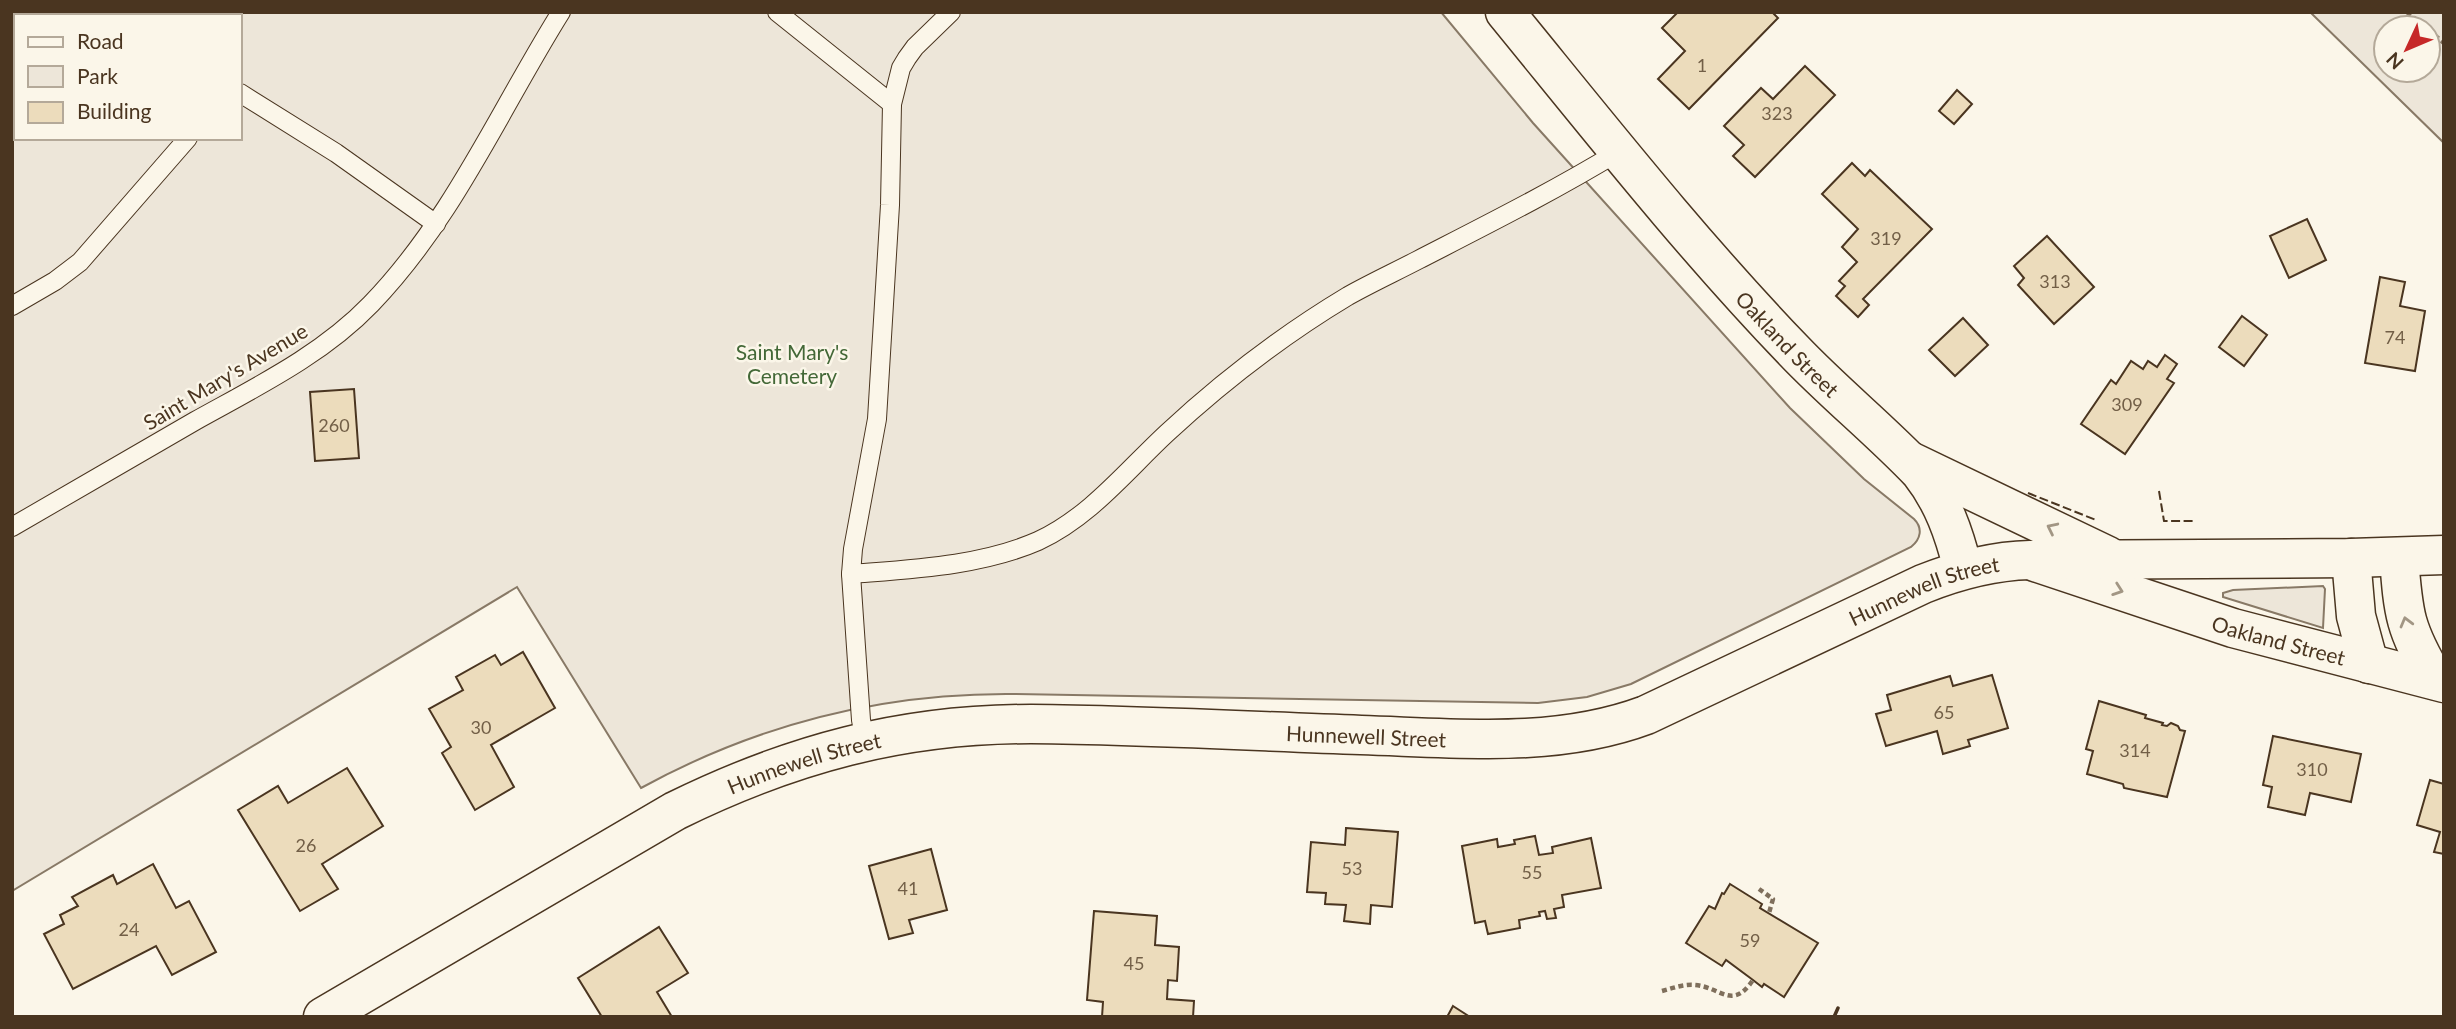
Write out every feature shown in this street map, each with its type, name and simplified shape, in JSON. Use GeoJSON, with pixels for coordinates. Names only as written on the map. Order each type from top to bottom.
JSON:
{"type":"FeatureCollection","features":[{"type":"Feature","properties":{"kind":"main road","name":"Oakland Street"},"geometry":{"type":"LineString","coordinates":[[1505,12],[1607,138],[1724,275],[1794,352],[1912,462],[1942,506],[1964,569]]}},
{"type":"Feature","properties":{"kind":"main road"},"geometry":{"type":"LineString","coordinates":[[1912,462],[2113,559]]}},
{"type":"Feature","properties":{"kind":"main road","name":"Hunnewell Street"},"geometry":{"type":"LineString","coordinates":[[323,1017],[675,811],[758,773],[865,741],[930,729],[1022,724],[1477,739],[1524,738],[1577,732],[1628,721],[1658,709],[1907,591],[1964,569],[1997,562],[2444,555]]}},
{"type":"Feature","properties":{"kind":"main road","name":"Oakland Street"},"geometry":{"type":"LineString","coordinates":[[2399,557],[2402,602],[2408,628],[2414,644],[2439,681]]}},
{"type":"Feature","properties":{"kind":"main road","name":"Oakland Street"},"geometry":{"type":"LineString","coordinates":[[2351,558],[2356,616],[2369,664]]}},
{"type":"Feature","properties":{"kind":"main road","name":"Oakland Street"},"geometry":{"type":"LineString","coordinates":[[2030,560],[2223,625],[2439,681]]}},
{"type":"Feature","properties":{"kind":"lane","name":"Saint Mary's Avenue"},"geometry":{"type":"LineString","coordinates":[[12,527],[287,369],[369,306],[436,224],[478,159],[561,12]]}},
{"type":"Feature","properties":{"kind":"lane"},"geometry":{"type":"LineString","coordinates":[[777,12],[892,104]]}},
{"type":"Feature","properties":{"kind":"lane"},"geometry":{"type":"LineString","coordinates":[[865,741],[860,720],[851,574],[853,549],[877,419],[890,205],[892,104],[901,68],[907,58],[951,12]]}},
{"type":"Feature","properties":{"kind":"lane"},"geometry":{"type":"LineString","coordinates":[[242,94],[336,153],[436,224]]}},
{"type":"Feature","properties":{"kind":"lane"},"geometry":{"type":"LineString","coordinates":[[851,574],[985,557],[1025,546],[1050,535],[1108,491],[1220,386],[1348,296],[1550,191],[1607,138]]}},
{"type":"Feature","properties":{"kind":"lane"},"geometry":{"type":"LineString","coordinates":[[12,306],[55,281],[80,262],[136,201],[186,140]]}},
{"type":"Feature","properties":{"kind":"path"},"geometry":{"type":"LineString","coordinates":[[1759,889],[1773,898],[1769,913]]}},
{"type":"Feature","properties":{"kind":"path"},"geometry":{"type":"LineString","coordinates":[[1662,991],[1698,985],[1732,996],[1745,991],[1753,980]]}},
{"type":"Feature","properties":{"kind":"green space","name":"Saint Mary's Cemetery"},"geometry":{"type":"Polygon","coordinates":[[[12,12],[1441,12],[1533,123],[1790,408],[1864,479],[1914,519],[1920,530],[1919,537],[1911,547],[1631,684],[1587,697],[1538,703],[1012,694],[915,699],[821,717],[775,730],[685,766],[641,788],[517,587],[12,891],[12,12]]]}},
{"type":"Feature","properties":{"kind":"green space"},"geometry":{"type":"Polygon","coordinates":[[[2310,12],[2444,12],[2444,143],[2384,84],[2442,84],[2442,14],[2372,14],[2372,73],[2310,12]]]}},
{"type":"Feature","properties":{"kind":"green space"},"geometry":{"type":"Polygon","coordinates":[[[2323,586],[2323,628],[2223,597],[2223,593],[2233,590],[2323,586]]]}},
{"type":"Feature","properties":{"kind":"building"},"geometry":{"type":"Polygon","coordinates":[[[1678,12],[1772,12],[1778,18],[1689,109],[1658,79],[1685,51],[1662,28],[1678,12]]]}},
{"type":"Feature","properties":{"kind":"building"},"geometry":{"type":"Polygon","coordinates":[[[1805,66],[1835,95],[1755,177],[1733,156],[1744,145],[1724,126],[1761,88],[1773,99],[1805,66]]]}},
{"type":"Feature","properties":{"kind":"building"},"geometry":{"type":"Polygon","coordinates":[[[1957,90],[1972,104],[1954,124],[1939,111],[1957,90]]]}},
{"type":"Feature","properties":{"kind":"building"},"geometry":{"type":"Polygon","coordinates":[[[1852,163],[1865,176],[1870,170],[1932,229],[1863,299],[1869,305],[1858,317],[1836,296],[1845,286],[1839,281],[1857,262],[1842,247],[1858,229],[1822,194],[1852,163]]]}},
{"type":"Feature","properties":{"kind":"building"},"geometry":{"type":"Polygon","coordinates":[[[2307,219],[2326,260],[2289,278],[2270,236],[2307,219]]]}},
{"type":"Feature","properties":{"kind":"building"},"geometry":{"type":"Polygon","coordinates":[[[2047,236],[2094,287],[2054,324],[2018,285],[2024,278],[2014,266],[2047,236]]]}},
{"type":"Feature","properties":{"kind":"building"},"geometry":{"type":"Polygon","coordinates":[[[2380,277],[2405,282],[2400,306],[2425,311],[2415,371],[2365,363],[2380,277]]]}},
{"type":"Feature","properties":{"kind":"building"},"geometry":{"type":"Polygon","coordinates":[[[2242,316],[2267,335],[2244,366],[2219,347],[2242,316]]]}},
{"type":"Feature","properties":{"kind":"building"},"geometry":{"type":"Polygon","coordinates":[[[1963,318],[1988,345],[1955,376],[1929,350],[1963,318]]]}},
{"type":"Feature","properties":{"kind":"building"},"geometry":{"type":"Polygon","coordinates":[[[2165,355],[2177,364],[2167,379],[2174,383],[2125,454],[2081,424],[2111,380],[2116,384],[2131,361],[2143,369],[2148,361],[2157,367],[2165,355]]]}},
{"type":"Feature","properties":{"kind":"building"},"geometry":{"type":"Polygon","coordinates":[[[354,389],[359,458],[315,461],[310,392],[354,389]]]}},
{"type":"Feature","properties":{"kind":"building"},"geometry":{"type":"Polygon","coordinates":[[[523,652],[555,708],[491,745],[514,787],[475,810],[442,753],[451,747],[429,709],[463,690],[456,677],[495,655],[501,665],[523,652]]]}},
{"type":"Feature","properties":{"kind":"building"},"geometry":{"type":"Polygon","coordinates":[[[1992,675],[2008,728],[1968,740],[1970,746],[1943,754],[1937,731],[1886,746],[1876,714],[1891,710],[1887,695],[1950,676],[1953,686],[1992,675]]]}},
{"type":"Feature","properties":{"kind":"building"},"geometry":{"type":"Polygon","coordinates":[[[2099,701],[2146,715],[2145,718],[2163,723],[2162,725],[2171,723],[2185,731],[2167,797],[2124,788],[2123,784],[2087,774],[2093,751],[2086,749],[2099,701]]]}},
{"type":"Feature","properties":{"kind":"building"},"geometry":{"type":"Polygon","coordinates":[[[2273,736],[2361,754],[2351,802],[2310,793],[2305,815],[2268,807],[2272,787],[2263,785],[2273,736]]]}},
{"type":"Feature","properties":{"kind":"building"},"geometry":{"type":"Polygon","coordinates":[[[347,768],[383,826],[322,864],[338,889],[300,911],[238,810],[278,786],[288,803],[347,768]]]}},
{"type":"Feature","properties":{"kind":"building"},"geometry":{"type":"Polygon","coordinates":[[[2430,780],[2444,784],[2444,854],[2434,852],[2440,832],[2417,825],[2430,780]]]}},
{"type":"Feature","properties":{"kind":"building"},"geometry":{"type":"Polygon","coordinates":[[[1346,828],[1398,832],[1392,907],[1371,905],[1370,924],[1344,921],[1346,905],[1325,904],[1326,893],[1307,892],[1311,842],[1345,845],[1346,828]]]}},
{"type":"Feature","properties":{"kind":"building"},"geometry":{"type":"Polygon","coordinates":[[[1535,836],[1539,855],[1553,853],[1552,847],[1591,838],[1601,888],[1562,895],[1564,907],[1554,909],[1556,918],[1547,919],[1545,911],[1539,912],[1540,916],[1519,920],[1520,928],[1488,934],[1485,921],[1475,923],[1462,846],[1497,839],[1498,847],[1515,844],[1514,840],[1535,836]]]}},
{"type":"Feature","properties":{"kind":"building"},"geometry":{"type":"Polygon","coordinates":[[[931,849],[947,910],[909,920],[913,933],[889,939],[869,866],[931,849]]]}},
{"type":"Feature","properties":{"kind":"building"},"geometry":{"type":"Polygon","coordinates":[[[153,864],[176,908],[189,901],[216,952],[172,975],[156,946],[73,989],[44,934],[64,924],[60,915],[78,906],[72,897],[113,875],[117,884],[153,864]]]}},
{"type":"Feature","properties":{"kind":"building"},"geometry":{"type":"Polygon","coordinates":[[[1730,884],[1762,904],[1760,908],[1818,943],[1784,997],[1764,984],[1762,987],[1726,960],[1722,966],[1686,943],[1709,906],[1715,909],[1722,893],[1724,894],[1730,884]]]}},
{"type":"Feature","properties":{"kind":"building"},"geometry":{"type":"Polygon","coordinates":[[[1094,911],[1157,916],[1155,945],[1179,947],[1177,981],[1168,980],[1167,999],[1194,1001],[1193,1017],[1102,1017],[1103,1002],[1087,1000],[1094,911]]]}},
{"type":"Feature","properties":{"kind":"building"},"geometry":{"type":"Polygon","coordinates":[[[659,927],[688,973],[657,992],[672,1017],[602,1017],[578,978],[659,927]]]}},
{"type":"Feature","properties":{"kind":"building"},"geometry":{"type":"Polygon","coordinates":[[[1453,1006],[1470,1017],[1447,1017],[1453,1006]]]}},
{"type":"Feature","properties":{"kind":"fence"},"geometry":{"type":"LineString","coordinates":[[2159,491],[2164,521],[2194,521]]}},
{"type":"Feature","properties":{"kind":"fence"},"geometry":{"type":"LineString","coordinates":[[2028,493],[2096,520]]}},
{"type":"Feature","properties":{"kind":"wall"},"geometry":{"type":"LineString","coordinates":[[1834,1017],[1838,1008]]}}]}
